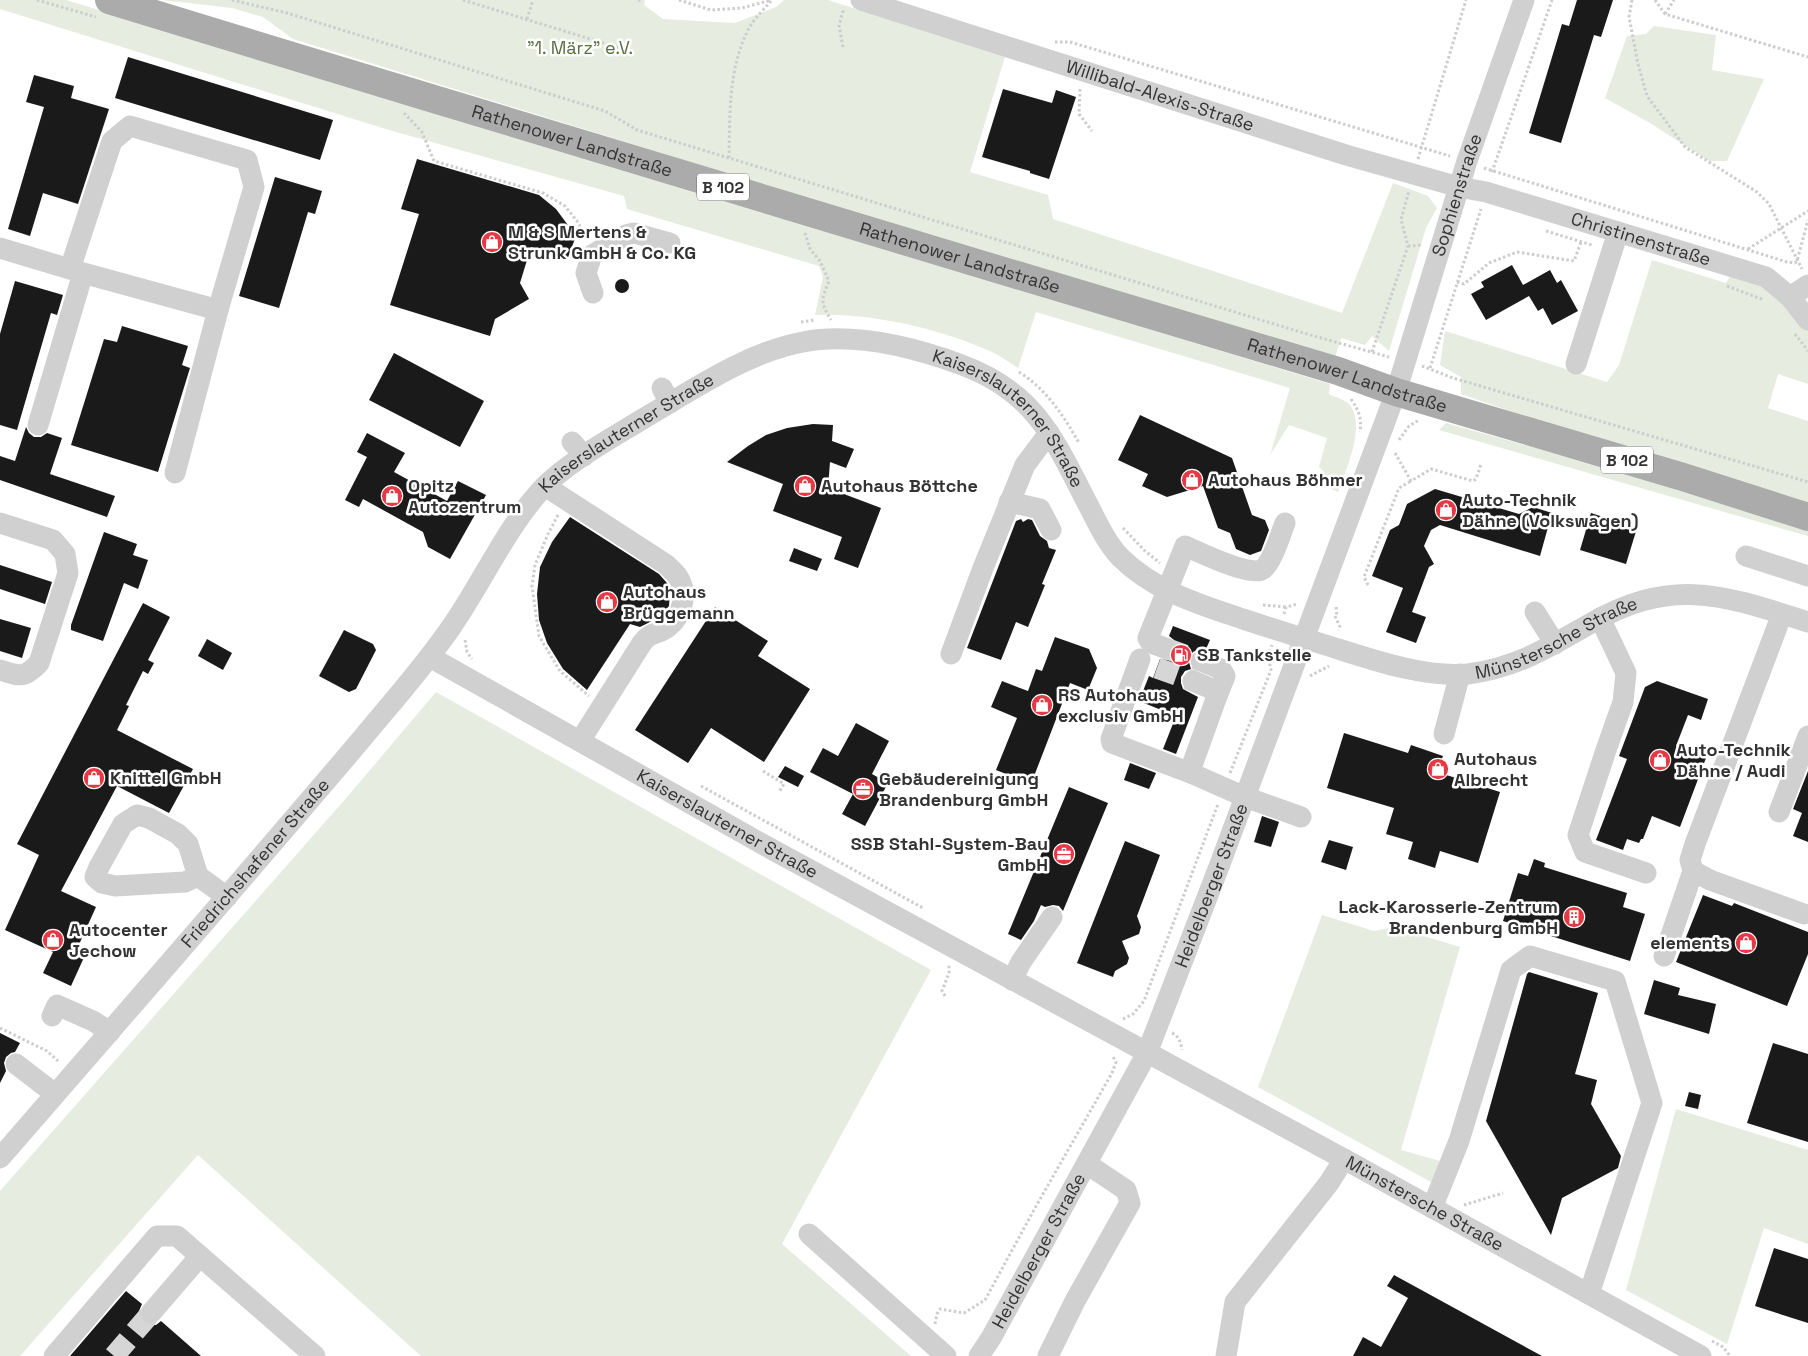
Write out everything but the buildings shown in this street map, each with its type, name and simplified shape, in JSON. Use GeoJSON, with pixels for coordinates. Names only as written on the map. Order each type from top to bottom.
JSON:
{"type":"FeatureCollection","features":[{"type":"Feature","properties":{"kind":"main road","name":"Rathenower Landstraße"},"geometry":{"type":"LineString","coordinates":[[110,0],[209,32],[800,210],[1342,384],[1396,392],[1683,477],[1808,517]]}},
{"type":"Feature","properties":{"kind":"street","name":"Willibald-Alexis-Straße"},"geometry":{"type":"LineString","coordinates":[[861,0],[1346,154],[1459,187]]}},
{"type":"Feature","properties":{"kind":"street","name":"Sophienstraße"},"geometry":{"type":"LineString","coordinates":[[1396,392],[1467,161],[1524,0]]}},
{"type":"Feature","properties":{"kind":"street"},"geometry":{"type":"LineString","coordinates":[[38,425],[112,141],[130,126],[247,160],[254,187],[218,310],[175,473]]}},
{"type":"Feature","properties":{"kind":"street","name":"Christinenstraße"},"geometry":{"type":"LineString","coordinates":[[1459,187],[1486,192],[1615,241],[1766,277],[1790,296],[1799,324]]}},
{"type":"Feature","properties":{"kind":"street"},"geometry":{"type":"LineString","coordinates":[[593,293],[586,274],[592,255],[626,235],[634,233],[670,243]]}},
{"type":"Feature","properties":{"kind":"street"},"geometry":{"type":"LineString","coordinates":[[1576,364],[1615,241]]}},
{"type":"Feature","properties":{"kind":"street"},"geometry":{"type":"LineString","coordinates":[[0,248],[218,310]]}},
{"type":"Feature","properties":{"kind":"street"},"geometry":{"type":"LineString","coordinates":[[1790,296],[1806,279]]}},
{"type":"Feature","properties":{"kind":"street","name":"Kaiserslauterner Straße"},"geometry":{"type":"LineString","coordinates":[[1147,1053],[1119,1027],[1012,980],[772,850],[430,657],[453,625],[515,524],[578,449],[666,395],[784,346],[829,338],[879,343],[934,355],[985,374],[1006,386],[1027,404],[1050,433],[1104,536],[1120,556],[1146,578],[1166,591],[1196,603],[1271,639],[1304,638]]}},
{"type":"Feature","properties":{"kind":"street","name":"Heidelberger Straße"},"geometry":{"type":"LineString","coordinates":[[979,1356],[991,1338],[1147,1053],[1396,392]]}},
{"type":"Feature","properties":{"kind":"street"},"geometry":{"type":"LineString","coordinates":[[951,654],[1025,465],[1050,433]]}},
{"type":"Feature","properties":{"kind":"street"},"geometry":{"type":"LineString","coordinates":[[545,486],[667,565],[678,577],[683,590],[682,608],[677,618],[668,627],[649,635],[580,741]]}},
{"type":"Feature","properties":{"kind":"street"},"geometry":{"type":"LineString","coordinates":[[1009,502],[1040,509],[1051,530]]}},
{"type":"Feature","properties":{"kind":"street"},"geometry":{"type":"LineString","coordinates":[[0,523],[53,540],[64,554],[68,572],[39,663],[29,673],[17,675],[0,670]]}},
{"type":"Feature","properties":{"kind":"street"},"geometry":{"type":"LineString","coordinates":[[1285,523],[1267,564],[1261,571],[1254,572],[1240,568],[1185,546],[1166,591],[1156,643],[1149,663],[1111,739],[1112,743],[1245,796],[1301,816]]}},
{"type":"Feature","properties":{"kind":"street"},"geometry":{"type":"LineString","coordinates":[[1746,556],[1808,576]]}},
{"type":"Feature","properties":{"kind":"street","name":"Münstersche Straße"},"geometry":{"type":"LineString","coordinates":[[1304,638],[1413,669],[1460,674],[1500,668],[1520,662],[1624,606],[1671,594],[1709,594],[1729,598],[1808,622]]}},
{"type":"Feature","properties":{"kind":"street"},"geometry":{"type":"LineString","coordinates":[[1536,612],[1555,644]]}},
{"type":"Feature","properties":{"kind":"street"},"geometry":{"type":"LineString","coordinates":[[1664,956],[1693,871],[1690,860],[1695,844],[1782,614]]}},
{"type":"Feature","properties":{"kind":"street"},"geometry":{"type":"LineString","coordinates":[[1600,618],[1626,673],[1623,702],[1578,835],[1585,852],[1646,873]]}},
{"type":"Feature","properties":{"kind":"street","name":"Friedrichshafener Straße"},"geometry":{"type":"LineString","coordinates":[[0,1158],[47,1088],[110,1032],[430,657]]}},
{"type":"Feature","properties":{"kind":"street"},"geometry":{"type":"LineString","coordinates":[[1193,774],[1190,771],[1225,676],[1221,669],[1201,661]]}},
{"type":"Feature","properties":{"kind":"street"},"geometry":{"type":"LineString","coordinates":[[1444,734],[1460,674]]}},
{"type":"Feature","properties":{"kind":"street"},"geometry":{"type":"LineString","coordinates":[[1193,681],[1212,688],[1217,696]]}},
{"type":"Feature","properties":{"kind":"street"},"geometry":{"type":"LineString","coordinates":[[1779,812],[1808,736]]}},
{"type":"Feature","properties":{"kind":"street"},"geometry":{"type":"LineString","coordinates":[[198,876],[185,882],[114,886],[102,883],[95,877],[99,866],[123,824],[137,815],[149,818],[178,834],[188,844],[198,876],[226,897]]}},
{"type":"Feature","properties":{"kind":"street"},"geometry":{"type":"LineString","coordinates":[[1693,871],[1710,880],[1804,914]]}},
{"type":"Feature","properties":{"kind":"street"},"geometry":{"type":"LineString","coordinates":[[1012,980],[1021,962],[1052,917]]}},
{"type":"Feature","properties":{"kind":"street"},"geometry":{"type":"LineString","coordinates":[[1432,1208],[1459,1141],[1511,970],[1530,956],[1615,981],[1652,1103],[1590,1294]]}},
{"type":"Feature","properties":{"kind":"street"},"geometry":{"type":"LineString","coordinates":[[52,1016],[57,1005],[93,1021],[110,1032]]}},
{"type":"Feature","properties":{"kind":"street","name":"Münstersche Straße"},"geometry":{"type":"LineString","coordinates":[[1147,1053],[1702,1356]]}},
{"type":"Feature","properties":{"kind":"street"},"geometry":{"type":"LineString","coordinates":[[16,1064],[47,1088]]}},
{"type":"Feature","properties":{"kind":"street"},"geometry":{"type":"LineString","coordinates":[[1226,1356],[1235,1302],[1329,1182],[1344,1159]]}},
{"type":"Feature","properties":{"kind":"street"},"geometry":{"type":"LineString","coordinates":[[1048,1356],[1130,1203],[1126,1190],[1087,1164]]}},
{"type":"Feature","properties":{"kind":"street"},"geometry":{"type":"LineString","coordinates":[[809,1234],[946,1356]]}},
{"type":"Feature","properties":{"kind":"street"},"geometry":{"type":"LineString","coordinates":[[54,1356],[157,1236],[177,1236],[315,1356]]}},
{"type":"Feature","properties":{"kind":"street"},"geometry":{"type":"LineString","coordinates":[[152,1313],[200,1256]]}},
{"type":"Feature","properties":{"kind":"path"},"geometry":{"type":"LineString","coordinates":[[235,0],[287,13],[605,111],[637,130],[1347,346],[1430,368],[1453,378],[1808,482]]}},
{"type":"Feature","properties":{"kind":"path"},"geometry":{"type":"LineString","coordinates":[[463,0],[622,49]]}},
{"type":"Feature","properties":{"kind":"path"},"geometry":{"type":"LineString","coordinates":[[527,19],[533,0]]}},
{"type":"Feature","properties":{"kind":"path"},"geometry":{"type":"LineString","coordinates":[[638,0],[643,0]]}},
{"type":"Feature","properties":{"kind":"path"},"geometry":{"type":"LineString","coordinates":[[678,0],[711,10],[742,8],[771,0]]}},
{"type":"Feature","properties":{"kind":"path"},"geometry":{"type":"LineString","coordinates":[[729,158],[730,94],[736,61],[747,30],[771,0]]}},
{"type":"Feature","properties":{"kind":"path"},"geometry":{"type":"LineString","coordinates":[[843,47],[839,24],[847,0]]}},
{"type":"Feature","properties":{"kind":"path"},"geometry":{"type":"LineString","coordinates":[[1492,172],[1552,0]]}},
{"type":"Feature","properties":{"kind":"path"},"geometry":{"type":"LineString","coordinates":[[1632,0],[1629,18],[1638,64],[1647,96],[1685,147],[1758,192],[1769,204],[1806,279]]}},
{"type":"Feature","properties":{"kind":"path"},"geometry":{"type":"LineString","coordinates":[[1655,0],[1665,14],[1808,57]]}},
{"type":"Feature","properties":{"kind":"path"},"geometry":{"type":"LineString","coordinates":[[1665,14],[1674,0]]}},
{"type":"Feature","properties":{"kind":"path"},"geometry":{"type":"LineString","coordinates":[[1070,42],[1467,161],[1492,172],[1787,262],[1795,263],[1797,261]]}},
{"type":"Feature","properties":{"kind":"path"},"geometry":{"type":"LineString","coordinates":[[434,162],[543,193],[565,206],[587,238],[592,255]]}},
{"type":"Feature","properties":{"kind":"path"},"geometry":{"type":"LineString","coordinates":[[800,210],[810,249],[820,261],[828,281],[822,299],[831,320]]}},
{"type":"Feature","properties":{"kind":"path"},"geometry":{"type":"LineString","coordinates":[[1430,368],[1480,211],[1490,214]]}},
{"type":"Feature","properties":{"kind":"path"},"geometry":{"type":"LineString","coordinates":[[1748,249],[1808,212]]}},
{"type":"Feature","properties":{"kind":"path"},"geometry":{"type":"LineString","coordinates":[[1797,261],[1808,220]]}},
{"type":"Feature","properties":{"kind":"path"},"geometry":{"type":"LineString","coordinates":[[1544,231],[1581,242],[1615,241]]}},
{"type":"Feature","properties":{"kind":"path"},"geometry":{"type":"LineString","coordinates":[[1457,282],[1464,284],[1489,263],[1517,252],[1574,261],[1581,242]]}},
{"type":"Feature","properties":{"kind":"path"},"geometry":{"type":"LineString","coordinates":[[1408,246],[1422,245],[1429,247]]}},
{"type":"Feature","properties":{"kind":"path"},"geometry":{"type":"LineString","coordinates":[[1721,284],[1766,301]]}},
{"type":"Feature","properties":{"kind":"path"},"geometry":{"type":"LineString","coordinates":[[799,323],[808,320],[840,320]]}},
{"type":"Feature","properties":{"kind":"path"},"geometry":{"type":"LineString","coordinates":[[1799,324],[1808,351]]}},
{"type":"Feature","properties":{"kind":"path"},"geometry":{"type":"LineString","coordinates":[[1347,346],[1342,384],[1359,411],[1361,420],[1360,433]]}},
{"type":"Feature","properties":{"kind":"path"},"geometry":{"type":"LineString","coordinates":[[1016,370],[1046,395],[1063,416],[1079,444]]}},
{"type":"Feature","properties":{"kind":"path"},"geometry":{"type":"LineString","coordinates":[[1445,406],[1453,378]]}},
{"type":"Feature","properties":{"kind":"path"},"geometry":{"type":"LineString","coordinates":[[1391,462],[1404,431],[1421,419]]}},
{"type":"Feature","properties":{"kind":"path"},"geometry":{"type":"LineString","coordinates":[[1395,453],[1410,481]]}},
{"type":"Feature","properties":{"kind":"path"},"geometry":{"type":"LineString","coordinates":[[1368,584],[1364,578],[1399,488],[1431,469],[1473,481],[1476,479],[1481,464]]}},
{"type":"Feature","properties":{"kind":"path"},"geometry":{"type":"LineString","coordinates":[[565,500],[535,566],[532,586],[539,636],[560,671],[602,706]]}},
{"type":"Feature","properties":{"kind":"path"},"geometry":{"type":"LineString","coordinates":[[1121,526],[1145,552],[1174,571]]}},
{"type":"Feature","properties":{"kind":"path"},"geometry":{"type":"LineString","coordinates":[[1336,603],[1337,616]]}},
{"type":"Feature","properties":{"kind":"path"},"geometry":{"type":"LineString","coordinates":[[1261,605],[1286,607],[1300,604]]}},
{"type":"Feature","properties":{"kind":"path"},"geometry":{"type":"LineString","coordinates":[[937,1314],[940,1309],[964,1313],[986,1300],[1035,1208],[1112,1073],[1116,1062],[1107,1050],[1119,1027],[1144,1000],[1271,670],[1268,655],[1271,639],[1286,607]]}},
{"type":"Feature","properties":{"kind":"path"},"geometry":{"type":"LineString","coordinates":[[453,625],[466,632],[465,643],[467,652],[474,662]]}},
{"type":"Feature","properties":{"kind":"path"},"geometry":{"type":"LineString","coordinates":[[1309,678],[1326,666]]}},
{"type":"Feature","properties":{"kind":"path"},"geometry":{"type":"LineString","coordinates":[[763,771],[784,784],[779,792]]}},
{"type":"Feature","properties":{"kind":"path"},"geometry":{"type":"LineString","coordinates":[[698,784],[929,911]]}},
{"type":"Feature","properties":{"kind":"path"},"geometry":{"type":"LineString","coordinates":[[945,958],[953,963]]}},
{"type":"Feature","properties":{"kind":"path"},"geometry":{"type":"LineString","coordinates":[[945,996],[942,991],[950,967],[947,963]]}},
{"type":"Feature","properties":{"kind":"path"},"geometry":{"type":"LineString","coordinates":[[0,1028],[47,1051],[58,1061]]}},
{"type":"Feature","properties":{"kind":"path"},"geometry":{"type":"LineString","coordinates":[[47,1088],[58,1061],[64,1054]]}},
{"type":"Feature","properties":{"kind":"path"},"geometry":{"type":"LineString","coordinates":[[1463,1205],[1503,1192]]}},
{"type":"Feature","properties":{"kind":"green space"},"geometry":{"type":"Polygon","coordinates":[[[0,0],[66,0],[1330,384],[1329,394],[1348,403],[1354,414],[1356,425],[1350,460],[1338,492],[1320,484],[1324,472],[1319,467],[1327,438],[1289,425],[1270,455],[1290,388],[1036,312],[1018,368],[992,352],[928,329],[858,316],[815,315],[823,277],[819,266],[627,209],[624,196],[389,130],[0,9],[0,0]]]}},
{"type":"Feature","properties":{"kind":"green space","name":"\"1. März\" e.V."},"geometry":{"type":"Polygon","coordinates":[[[162,0],[645,0],[644,5],[663,19],[735,23],[776,7],[784,0],[828,0],[1005,57],[970,172],[1048,195],[1053,219],[1342,313],[1393,183],[1428,196],[1437,208],[1426,228],[1389,351],[1372,336],[1365,345],[1341,338],[1334,361],[1038,274],[742,178],[293,39],[263,17],[232,8],[162,0]]]}},
{"type":"Feature","properties":{"kind":"green space"},"geometry":{"type":"Polygon","coordinates":[[[1654,26],[1716,35],[1712,70],[1764,79],[1727,161],[1709,161],[1650,123],[1605,98],[1627,36],[1646,34],[1654,26]]]}},
{"type":"Feature","properties":{"kind":"green space"},"geometry":{"type":"Polygon","coordinates":[[[1652,260],[1726,283],[1731,274],[1762,284],[1808,328],[1808,384],[1778,374],[1768,408],[1808,421],[1808,507],[1550,425],[1461,394],[1461,377],[1440,365],[1445,331],[1607,382],[1619,365],[1652,260]]]}},
{"type":"Feature","properties":{"kind":"green space"},"geometry":{"type":"Polygon","coordinates":[[[1446,423],[1732,503],[1808,528],[1808,536],[1439,430],[1446,423]]]}},
{"type":"Feature","properties":{"kind":"green space"},"geometry":{"type":"Polygon","coordinates":[[[436,692],[931,970],[782,1244],[911,1356],[421,1356],[198,1155],[20,1356],[0,1356],[0,1191],[348,796],[436,692]]]}},
{"type":"Feature","properties":{"kind":"green space"},"geometry":{"type":"Polygon","coordinates":[[[1322,915],[1374,931],[1395,927],[1460,947],[1401,1150],[1440,1161],[1431,1182],[1258,1087],[1322,915]]]}},
{"type":"Feature","properties":{"kind":"green space"},"geometry":{"type":"Polygon","coordinates":[[[1676,1109],[1808,1150],[1808,1244],[1764,1228],[1727,1344],[1626,1290],[1676,1109]]]}},
{"type":"Feature","properties":{"kind":"tunnel"},"geometry":{"type":"LineString","coordinates":[[1165,648],[1201,661]]}},
{"type":"Feature","properties":{"kind":"tunnel"},"geometry":{"type":"LineString","coordinates":[[1157,668],[1193,681]]}},
{"type":"Feature","properties":{"kind":"tunnel"},"geometry":{"type":"LineString","coordinates":[[114,1356],[151,1313]]}},
{"type":"Feature","properties":{"kind":"place","name":"M & S Mertens & Strunk GmbH & Co. KG"},"geometry":{"type":"Point","coordinates":[492,242]}},
{"type":"Feature","properties":{"kind":"place","name":"Autohaus Böhmer"},"geometry":{"type":"Point","coordinates":[1192,480]}},
{"type":"Feature","properties":{"kind":"place","name":"Autohaus Böttche"},"geometry":{"type":"Point","coordinates":[805,486]}},
{"type":"Feature","properties":{"kind":"place","name":"Opitz Autozentrum"},"geometry":{"type":"Point","coordinates":[392,496]}},
{"type":"Feature","properties":{"kind":"place","name":"Auto-Technik Dähne (Volkswagen)"},"geometry":{"type":"Point","coordinates":[1446,510]}},
{"type":"Feature","properties":{"kind":"place","name":"Autohaus Brüggemann"},"geometry":{"type":"Point","coordinates":[607,602]}},
{"type":"Feature","properties":{"kind":"place","name":"SB Tankstelle"},"geometry":{"type":"Point","coordinates":[1181,655]}},
{"type":"Feature","properties":{"kind":"place","name":"RS Autohaus exclusiv GmbH"},"geometry":{"type":"Point","coordinates":[1042,705]}},
{"type":"Feature","properties":{"kind":"place","name":"Auto-Technik Dähne / Audi"},"geometry":{"type":"Point","coordinates":[1660,760]}},
{"type":"Feature","properties":{"kind":"place","name":"Autohaus Albrecht"},"geometry":{"type":"Point","coordinates":[1438,769]}},
{"type":"Feature","properties":{"kind":"place","name":"Knittel GmbH"},"geometry":{"type":"Point","coordinates":[94,778]}},
{"type":"Feature","properties":{"kind":"place","name":"Gebäudereinigung Brandenburg GmbH"},"geometry":{"type":"Point","coordinates":[863,789]}},
{"type":"Feature","properties":{"kind":"place","name":"SSB Stahl-System-Bau GmbH"},"geometry":{"type":"Point","coordinates":[1064,854]}},
{"type":"Feature","properties":{"kind":"place","name":"Lack-Karosserie-Zentrum Brandenburg GmbH"},"geometry":{"type":"Point","coordinates":[1574,917]}},
{"type":"Feature","properties":{"kind":"place","name":"Autocenter Jechow"},"geometry":{"type":"Point","coordinates":[53,940]}},
{"type":"Feature","properties":{"kind":"place","name":"elements"},"geometry":{"type":"Point","coordinates":[1746,943]}}]}
